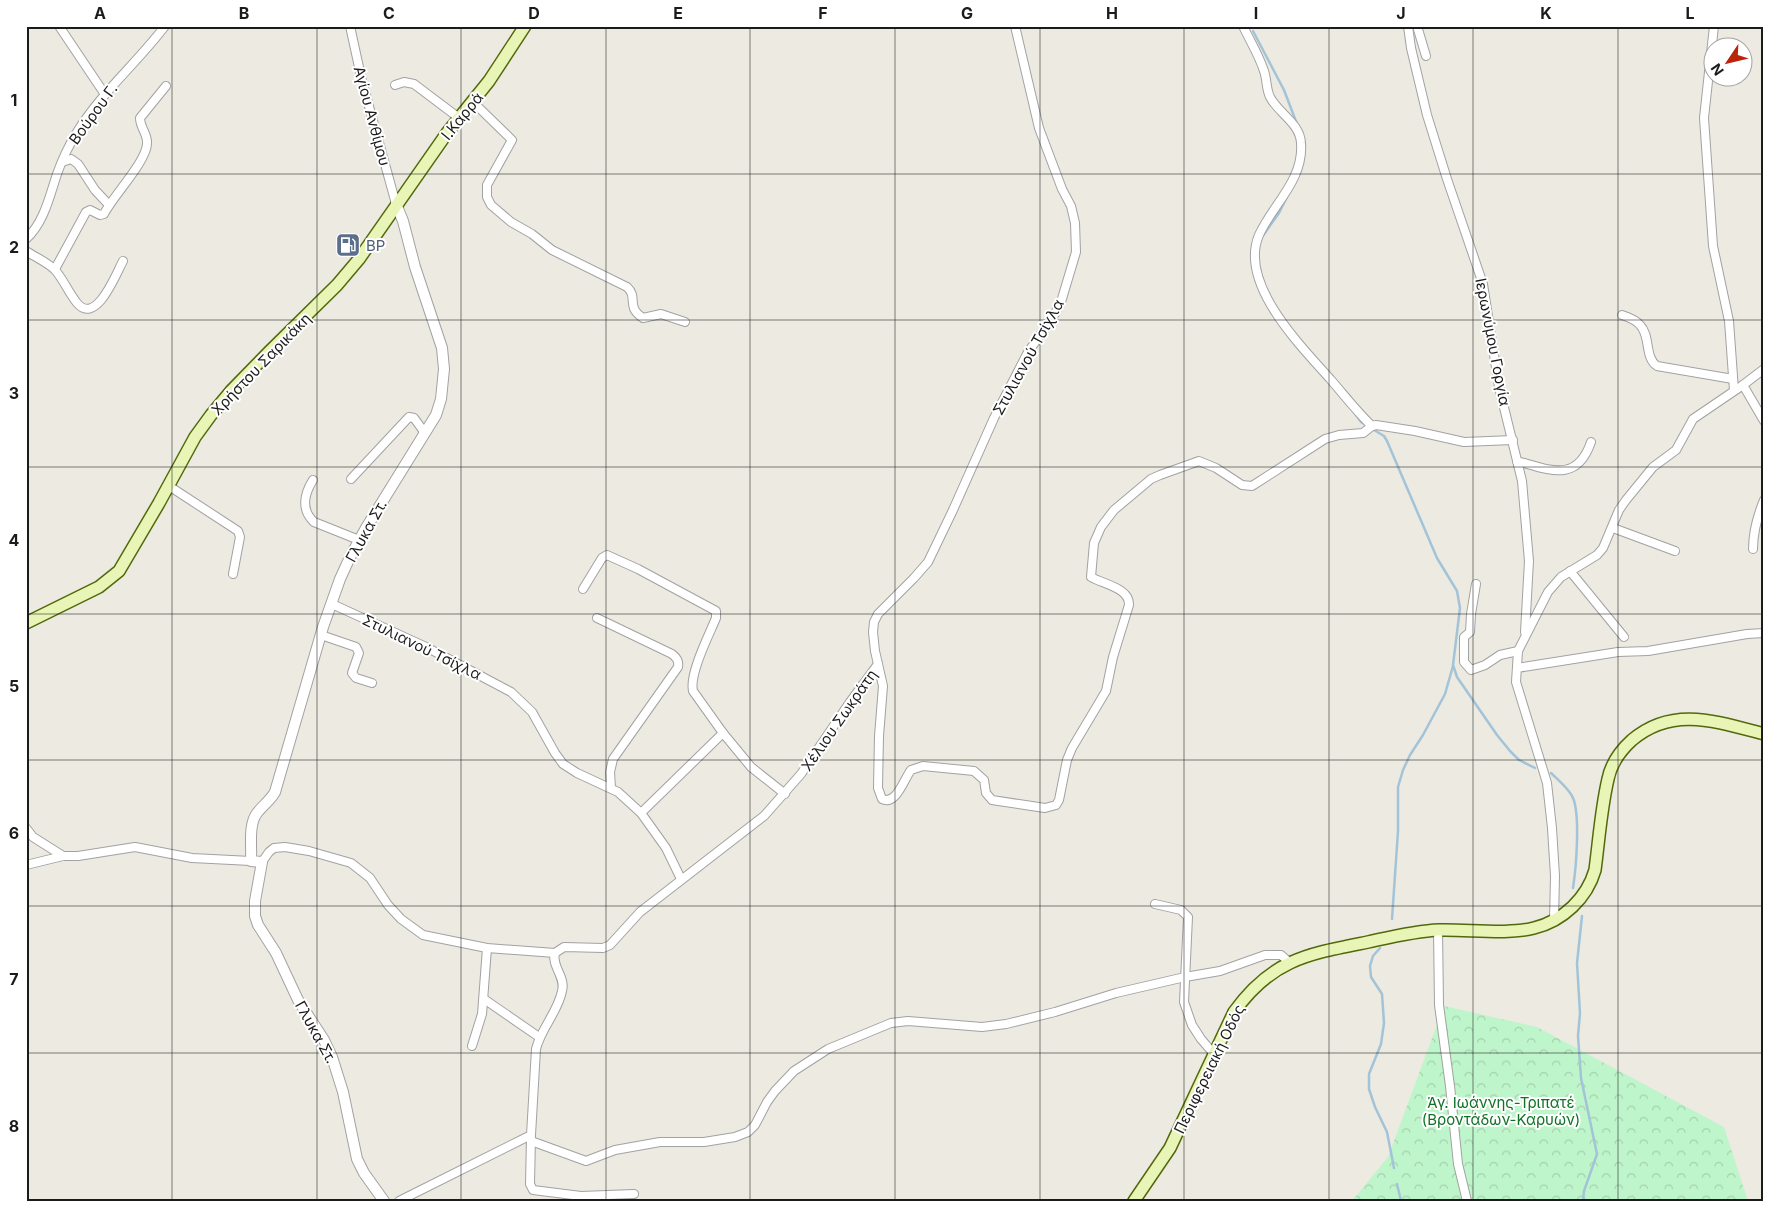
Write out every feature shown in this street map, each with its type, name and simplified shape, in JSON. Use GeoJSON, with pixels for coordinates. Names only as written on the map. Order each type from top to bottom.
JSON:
{"type":"FeatureCollection","features":[{"type":"Feature","properties":{"kind":"main road","name":"Ι.Καρρά"},"geometry":{"type":"LineString","coordinates":[[396,204],[446,134],[501,64],[524,26]]}},
{"type":"Feature","properties":{"kind":"main road","name":"Χρήστου Σαρικάκη"},"geometry":{"type":"LineString","coordinates":[[26,623],[99,587],[119,571],[169,486],[195,436],[231,391],[338,285],[367,249],[396,204]]}},
{"type":"Feature","properties":{"kind":"main road","name":"Περιφερειακή Οδός"},"geometry":{"type":"LineString","coordinates":[[1134,1201],[1170,1148],[1234,1012],[1247,995],[1270,974],[1289,962],[1332,948],[1399,935],[1438,930],[1525,930],[1554,920],[1580,899],[1592,882],[1608,779],[1620,753],[1631,741],[1657,725],[1684,718],[1711,721],[1764,734]]}},
{"type":"Feature","properties":{"kind":"street"},"geometry":{"type":"LineString","coordinates":[[59,26],[104,93]]}},
{"type":"Feature","properties":{"kind":"street","name":"Βούρου Γ."},"geometry":{"type":"LineString","coordinates":[[26,239],[39,222],[62,162],[78,130],[104,93],[140,56],[165,26]]}},
{"type":"Feature","properties":{"kind":"street","name":"Αγίου Ανθίμου"},"geometry":{"type":"LineString","coordinates":[[350,26],[364,90],[396,204]]}},
{"type":"Feature","properties":{"kind":"street","name":"Στυλιανού Τσίχλα"},"geometry":{"type":"LineString","coordinates":[[878,664],[873,632],[876,618],[928,562],[994,418],[1028,352],[1052,320],[1061,302],[1076,252],[1075,223],[1071,206],[1062,189],[1039,128],[1015,26]]}},
{"type":"Feature","properties":{"kind":"street"},"geometry":{"type":"LineString","coordinates":[[1243,26],[1264,71],[1270,96],[1278,108],[1290,120],[1301,141],[1301,158],[1294,178],[1260,234],[1256,246],[1255,259],[1259,279],[1266,296],[1288,331],[1370,427],[1383,426],[1464,442],[1513,440]]}},
{"type":"Feature","properties":{"kind":"street","name":"Ιερωνύμου Γοργία"},"geometry":{"type":"LineString","coordinates":[[1408,26],[1411,48],[1427,115],[1483,284],[1499,387],[1518,460],[1522,481],[1529,561],[1525,637]]}},
{"type":"Feature","properties":{"kind":"street"},"geometry":{"type":"LineString","coordinates":[[1417,26],[1426,56]]}},
{"type":"Feature","properties":{"kind":"street"},"geometry":{"type":"LineString","coordinates":[[1714,26],[1704,118],[1713,246],[1729,321],[1734,390]]}},
{"type":"Feature","properties":{"kind":"street"},"geometry":{"type":"LineString","coordinates":[[395,85],[404,82],[414,84],[459,118]]}},
{"type":"Feature","properties":{"kind":"street"},"geometry":{"type":"LineString","coordinates":[[55,269],[86,212],[90,210],[102,214],[130,177],[146,150],[147,137],[140,123],[140,118],[166,86]]}},
{"type":"Feature","properties":{"kind":"street"},"geometry":{"type":"LineString","coordinates":[[473,102],[512,140],[487,185],[487,197],[494,208],[552,250],[627,287],[632,294],[632,307],[643,318],[661,314],[685,322]]}},
{"type":"Feature","properties":{"kind":"street"},"geometry":{"type":"LineString","coordinates":[[62,162],[71,159],[78,164],[91,185],[109,205]]}},
{"type":"Feature","properties":{"kind":"street","name":"Γλυκα Στ."},"geometry":{"type":"LineString","coordinates":[[384,1201],[364,1173],[357,1159],[343,1092],[332,1057],[324,1040],[298,1000],[276,953],[258,925],[255,916],[257,887],[253,822],[256,813],[269,802],[275,792],[320,635],[347,564],[359,540],[436,415],[441,399],[444,382],[444,354],[396,204]]}},
{"type":"Feature","properties":{"kind":"street"},"geometry":{"type":"LineString","coordinates":[[26,251],[55,269],[79,305],[86,309],[92,309],[99,304],[123,261]]}},
{"type":"Feature","properties":{"kind":"street"},"geometry":{"type":"LineString","coordinates":[[1622,314],[1640,325],[1645,332],[1652,362],[1657,366],[1733,378]]}},
{"type":"Feature","properties":{"kind":"street"},"geometry":{"type":"LineString","coordinates":[[1554,920],[1555,866],[1547,784],[1519,698],[1516,682],[1518,651],[1548,592],[1561,578],[1597,555],[1603,548],[1619,510],[1654,467],[1676,450],[1693,419],[1764,368]]}},
{"type":"Feature","properties":{"kind":"street"},"geometry":{"type":"LineString","coordinates":[[1742,385],[1764,421]]}},
{"type":"Feature","properties":{"kind":"street"},"geometry":{"type":"LineString","coordinates":[[351,480],[409,417],[414,418],[420,429],[425,433]]}},
{"type":"Feature","properties":{"kind":"street","name":"Χέλιου Σωκράτη"},"geometry":{"type":"LineString","coordinates":[[878,664],[883,686],[879,736],[878,788],[882,799],[886,801],[891,800],[911,770],[924,766],[974,771],[984,780],[986,793],[992,800],[1045,808],[1056,805],[1059,800],[1067,760],[1072,748],[1106,691],[1113,657],[1129,609],[1130,601],[1126,594],[1090,576],[1094,543],[1101,527],[1114,510],[1151,479],[1194,462],[1207,463],[1242,485],[1252,486],[1325,439],[1333,436],[1363,433],[1370,427]]}},
{"type":"Feature","properties":{"kind":"street"},"geometry":{"type":"LineString","coordinates":[[1518,460],[1564,471],[1572,468],[1583,459],[1591,442]]}},
{"type":"Feature","properties":{"kind":"street"},"geometry":{"type":"LineString","coordinates":[[312,480],[305,496],[306,510],[310,518],[314,522],[359,540]]}},
{"type":"Feature","properties":{"kind":"street"},"geometry":{"type":"LineString","coordinates":[[169,486],[238,531],[240,537],[233,574]]}},
{"type":"Feature","properties":{"kind":"street"},"geometry":{"type":"LineString","coordinates":[[1753,550],[1756,520],[1764,500]]}},
{"type":"Feature","properties":{"kind":"street"},"geometry":{"type":"LineString","coordinates":[[1613,528],[1675,552]]}},
{"type":"Feature","properties":{"kind":"street"},"geometry":{"type":"LineString","coordinates":[[582,589],[602,558],[607,556],[638,569],[716,611],[716,618],[694,675],[692,685],[695,695],[723,733],[755,771],[785,794]]}},
{"type":"Feature","properties":{"kind":"street"},"geometry":{"type":"LineString","coordinates":[[1570,571],[1624,637]]}},
{"type":"Feature","properties":{"kind":"street"},"geometry":{"type":"LineString","coordinates":[[1476,584],[1470,632],[1464,637],[1464,662],[1471,670],[1485,665],[1500,655],[1518,651]]}},
{"type":"Feature","properties":{"kind":"street","name":"Στυλιανού Τσίχλα"},"geometry":{"type":"LineString","coordinates":[[332,604],[426,647],[511,692],[532,712],[563,764],[577,773],[611,788],[625,797],[640,813],[666,848],[682,879]]}},
{"type":"Feature","properties":{"kind":"street"},"geometry":{"type":"LineString","coordinates":[[597,618],[672,654],[679,663],[613,759],[610,772],[611,788]]}},
{"type":"Feature","properties":{"kind":"street"},"geometry":{"type":"LineString","coordinates":[[1517,668],[1618,652],[1648,651],[1747,634],[1764,633]]}},
{"type":"Feature","properties":{"kind":"street"},"geometry":{"type":"LineString","coordinates":[[320,635],[356,647],[359,653],[352,673],[356,678],[372,683]]}},
{"type":"Feature","properties":{"kind":"street","name":"Χέλιου Σωκράτη"},"geometry":{"type":"LineString","coordinates":[[256,862],[274,848],[286,846],[351,864],[370,878],[388,905],[416,930],[428,936],[487,948],[555,953],[564,947],[608,947],[640,912],[764,816],[785,794],[802,774],[878,664]]}},
{"type":"Feature","properties":{"kind":"street"},"geometry":{"type":"LineString","coordinates":[[640,813],[723,733]]}},
{"type":"Feature","properties":{"kind":"street"},"geometry":{"type":"LineString","coordinates":[[26,828],[33,837],[63,856]]}},
{"type":"Feature","properties":{"kind":"street"},"geometry":{"type":"LineString","coordinates":[[26,866],[63,856],[78,856],[135,847],[192,858],[256,862]]}},
{"type":"Feature","properties":{"kind":"street"},"geometry":{"type":"LineString","coordinates":[[1155,904],[1181,910],[1188,917],[1184,1002],[1187,1013],[1201,1039],[1214,1054]]}},
{"type":"Feature","properties":{"kind":"street"},"geometry":{"type":"LineString","coordinates":[[1438,930],[1439,1005],[1458,1164],[1466,1201]]}},
{"type":"Feature","properties":{"kind":"street"},"geometry":{"type":"LineString","coordinates":[[472,1046],[479,1028],[484,999],[487,948]]}},
{"type":"Feature","properties":{"kind":"street"},"geometry":{"type":"LineString","coordinates":[[555,953],[554,958],[563,980],[563,986],[557,1005],[540,1037],[536,1049],[530,1184],[533,1190],[581,1196],[634,1194]]}},
{"type":"Feature","properties":{"kind":"street"},"geometry":{"type":"LineString","coordinates":[[399,1201],[531,1138],[584,1160],[589,1160],[624,1148],[660,1142],[704,1142],[741,1135],[755,1125],[775,1090],[794,1071],[828,1049],[891,1023],[908,1021],[982,1026],[1006,1024],[1055,1012],[1098,998],[1185,977],[1220,971],[1265,956],[1281,955],[1289,962]]}},
{"type":"Feature","properties":{"kind":"street"},"geometry":{"type":"LineString","coordinates":[[484,999],[540,1037]]}},
{"type":"Feature","properties":{"kind":"green space","name":"Άγ. Ιωάννης-Τριπατέ (Βροντάδων-Καρυών)"},"geometry":{"type":"Polygon","coordinates":[[[1444,1006],[1537,1027],[1724,1127],[1748,1201],[1352,1201],[1388,1157],[1444,1006]]]}},
{"type":"Feature","properties":{"kind":"waterway"},"geometry":{"type":"LineString","coordinates":[[1253,31],[1284,90],[1297,124]]}},
{"type":"Feature","properties":{"kind":"waterway"},"geometry":{"type":"LineString","coordinates":[[1262,237],[1279,213],[1288,195]]}},
{"type":"Feature","properties":{"kind":"waterway"},"geometry":{"type":"LineString","coordinates":[[1354,412],[1361,422],[1384,436],[1387,441],[1437,558],[1457,591],[1460,608],[1453,665],[1457,677],[1510,751],[1519,760],[1535,768]]}},
{"type":"Feature","properties":{"kind":"waterway"},"geometry":{"type":"LineString","coordinates":[[1392,919],[1398,831],[1398,787],[1410,755],[1445,694],[1453,666]]}},
{"type":"Feature","properties":{"kind":"waterway"},"geometry":{"type":"LineString","coordinates":[[1551,773],[1568,790],[1575,803],[1577,840],[1573,888]]}},
{"type":"Feature","properties":{"kind":"waterway"},"geometry":{"type":"LineString","coordinates":[[1582,916],[1577,963],[1580,1013],[1578,1036],[1581,1078],[1597,1154],[1584,1191],[1583,1201]]}},
{"type":"Feature","properties":{"kind":"waterway"},"geometry":{"type":"LineString","coordinates":[[1380,948],[1373,956],[1370,966],[1371,977],[1382,994],[1384,1023],[1381,1044],[1369,1074],[1369,1089],[1387,1132],[1394,1168]]}},
{"type":"Feature","properties":{"kind":"waterway"},"geometry":{"type":"LineString","coordinates":[[1397,1184],[1401,1201]]}},
{"type":"Feature","properties":{"kind":"place","name":"BP"},"geometry":{"type":"Point","coordinates":[348,245]}}]}
